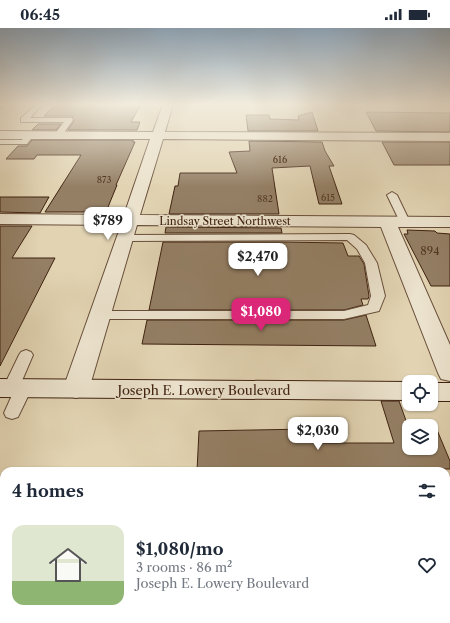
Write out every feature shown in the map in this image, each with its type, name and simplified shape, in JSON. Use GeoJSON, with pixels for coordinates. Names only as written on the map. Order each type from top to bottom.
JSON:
{"type":"FeatureCollection","features":[{"type":"Feature","properties":{"kind":"street"},"geometry":{"type":"LineString","coordinates":[[76,389],[159,132]]}},
{"type":"Feature","properties":{"kind":"street"},"geometry":{"type":"LineString","coordinates":[[0,135],[450,137]]}},
{"type":"Feature","properties":{"kind":"street","name":"Lindsay Street Northwest"},"geometry":{"type":"LineString","coordinates":[[0,219],[450,222]]}},
{"type":"Feature","properties":{"kind":"street"},"geometry":{"type":"LineString","coordinates":[[396,222],[450,373]]}},
{"type":"Feature","properties":{"kind":"street","name":"Joseph E. Lowery Boulevard"},"geometry":{"type":"LineString","coordinates":[[11,388],[402,392]]}},
{"type":"Feature","properties":{"kind":"street"},"geometry":{"type":"LineString","coordinates":[[438,392],[450,392]]}},
{"type":"Feature","properties":{"kind":"lane"},"geometry":{"type":"LineString","coordinates":[[58,135],[60,132]]}},
{"type":"Feature","properties":{"kind":"lane"},"geometry":{"type":"LineString","coordinates":[[0,142],[24,142],[30,135]]}},
{"type":"Feature","properties":{"kind":"lane"},"geometry":{"type":"LineString","coordinates":[[392,195],[396,222]]}},
{"type":"Feature","properties":{"kind":"lane"},"geometry":{"type":"LineString","coordinates":[[100,315],[344,315],[374,308],[378,296],[371,263],[362,247],[350,237],[125,238]]}},
{"type":"Feature","properties":{"kind":"lane"},"geometry":{"type":"LineString","coordinates":[[12,413],[11,388],[26,355]]}},
{"type":"Feature","properties":{"kind":"building"},"geometry":{"type":"Polygon","coordinates":[[[32,140],[133,140],[133,142],[135,142],[106,212],[45,212],[81,155],[37,155],[34,159],[6,159],[18,146],[27,146],[32,140]]]}},
{"type":"Feature","properties":{"kind":"building"},"geometry":{"type":"Polygon","coordinates":[[[249,141],[322,142],[325,151],[334,166],[329,166],[342,204],[319,204],[310,166],[272,168],[279,214],[169,214],[175,186],[178,186],[180,173],[237,173],[229,152],[250,151],[249,141]]]}},
{"type":"Feature","properties":{"kind":"building"},"geometry":{"type":"Polygon","coordinates":[[[382,142],[450,142],[450,165],[394,165],[382,142]]]}},
{"type":"Feature","properties":{"kind":"building"},"geometry":{"type":"Polygon","coordinates":[[[0,197],[49,197],[40,213],[0,212],[0,197]]]}},
{"type":"Feature","properties":{"kind":"building"},"geometry":{"type":"Polygon","coordinates":[[[0,226],[32,226],[12,258],[55,258],[0,366],[0,226]]]}},
{"type":"Feature","properties":{"kind":"building"},"geometry":{"type":"Polygon","coordinates":[[[166,227],[281,228],[282,233],[165,233],[166,227]]]}},
{"type":"Feature","properties":{"kind":"building"},"geometry":{"type":"Polygon","coordinates":[[[407,230],[435,231],[437,233],[450,234],[450,286],[431,286],[404,234],[408,234],[407,230]]]}},
{"type":"Feature","properties":{"kind":"building"},"geometry":{"type":"Polygon","coordinates":[[[163,242],[343,243],[348,256],[359,256],[364,264],[369,296],[368,299],[361,299],[363,305],[344,310],[149,310],[163,242]]]}},
{"type":"Feature","properties":{"kind":"building"},"geometry":{"type":"Polygon","coordinates":[[[366,315],[376,346],[142,344],[147,320],[344,320],[366,315]]]}},
{"type":"Feature","properties":{"kind":"building"},"geometry":{"type":"Polygon","coordinates":[[[381,401],[399,401],[405,419],[402,419],[402,455],[438,455],[438,432],[450,461],[450,467],[197,467],[199,431],[308,429],[310,440],[313,440],[313,443],[394,443],[381,401]]]}}]}
